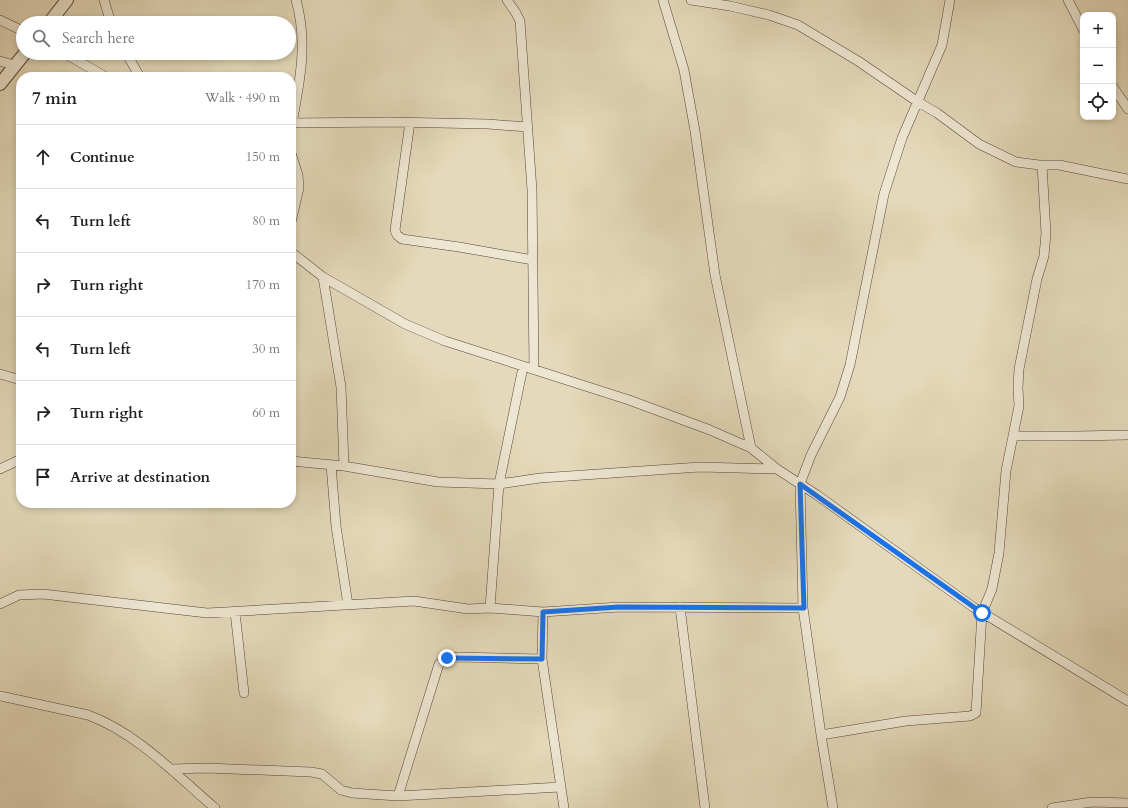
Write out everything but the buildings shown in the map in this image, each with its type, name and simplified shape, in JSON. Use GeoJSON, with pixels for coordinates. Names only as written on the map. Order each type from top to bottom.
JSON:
{"type":"FeatureCollection","features":[{"type":"Feature","properties":{"kind":"street"},"geometry":{"type":"LineString","coordinates":[[54,16],[67,0]]}},
{"type":"Feature","properties":{"kind":"street"},"geometry":{"type":"LineString","coordinates":[[104,0],[109,16]]}},
{"type":"Feature","properties":{"kind":"street"},"geometry":{"type":"LineString","coordinates":[[296,0],[302,26],[303,54],[296,102]]}},
{"type":"Feature","properties":{"kind":"street"},"geometry":{"type":"LineString","coordinates":[[507,0],[516,12],[520,21],[528,127],[532,190],[534,369]]}},
{"type":"Feature","properties":{"kind":"street"},"geometry":{"type":"LineString","coordinates":[[664,0],[684,70],[715,275],[751,448]]}},
{"type":"Feature","properties":{"kind":"street"},"geometry":{"type":"LineString","coordinates":[[691,0],[730,6],[769,15],[798,25],[858,61],[918,102],[937,113],[979,144],[1016,162],[1059,165],[1126,177]]}},
{"type":"Feature","properties":{"kind":"street"},"geometry":{"type":"LineString","coordinates":[[833,808],[821,735],[804,608],[800,484],[811,455],[840,397],[850,365],[884,194],[902,138],[942,45],[950,0]]}},
{"type":"Feature","properties":{"kind":"street"},"geometry":{"type":"LineString","coordinates":[[1068,0],[1080,23]]}},
{"type":"Feature","properties":{"kind":"street"},"geometry":{"type":"LineString","coordinates":[[0,20],[16,28]]}},
{"type":"Feature","properties":{"kind":"street"},"geometry":{"type":"LineString","coordinates":[[0,84],[19,60]]}},
{"type":"Feature","properties":{"kind":"street"},"geometry":{"type":"LineString","coordinates":[[75,60],[94,72]]}},
{"type":"Feature","properties":{"kind":"street"},"geometry":{"type":"LineString","coordinates":[[130,60],[137,72]]}},
{"type":"Feature","properties":{"kind":"street"},"geometry":{"type":"LineString","coordinates":[[0,61],[14,65]]}},
{"type":"Feature","properties":{"kind":"street"},"geometry":{"type":"LineString","coordinates":[[1116,91],[1128,109]]}},
{"type":"Feature","properties":{"kind":"street"},"geometry":{"type":"LineString","coordinates":[[296,123],[410,122],[488,124],[528,127]]}},
{"type":"Feature","properties":{"kind":"street"},"geometry":{"type":"LineString","coordinates":[[410,122],[395,230],[397,236],[402,240],[459,247],[533,260]]}},
{"type":"Feature","properties":{"kind":"street"},"geometry":{"type":"LineString","coordinates":[[821,735],[906,721],[973,715],[976,710],[982,613],[992,589],[999,553],[1006,471],[1019,406],[1019,369],[1044,256],[1046,233],[1042,165]]}},
{"type":"Feature","properties":{"kind":"street"},"geometry":{"type":"LineString","coordinates":[[296,169],[299,188],[296,201]]}},
{"type":"Feature","properties":{"kind":"street"},"geometry":{"type":"LineString","coordinates":[[296,256],[323,277],[405,324],[444,341],[628,400],[710,430],[751,448],[777,469],[982,613],[1128,701]]}},
{"type":"Feature","properties":{"kind":"street"},"geometry":{"type":"LineString","coordinates":[[323,277],[341,387],[344,466]]}},
{"type":"Feature","properties":{"kind":"street"},"geometry":{"type":"LineString","coordinates":[[490,608],[499,484],[523,366]]}},
{"type":"Feature","properties":{"kind":"street"},"geometry":{"type":"LineString","coordinates":[[0,374],[16,379]]}},
{"type":"Feature","properties":{"kind":"street"},"geometry":{"type":"LineString","coordinates":[[1014,436],[1128,435]]}},
{"type":"Feature","properties":{"kind":"street"},"geometry":{"type":"LineString","coordinates":[[0,469],[16,461]]}},
{"type":"Feature","properties":{"kind":"street"},"geometry":{"type":"LineString","coordinates":[[296,462],[344,466],[438,482],[499,484],[540,478],[700,467],[777,469]]}},
{"type":"Feature","properties":{"kind":"street"},"geometry":{"type":"LineString","coordinates":[[331,465],[336,526],[348,606]]}},
{"type":"Feature","properties":{"kind":"street"},"geometry":{"type":"LineString","coordinates":[[0,604],[19,595],[43,594],[207,613],[414,601],[468,609],[490,608],[543,612],[619,607],[804,608]]}},
{"type":"Feature","properties":{"kind":"street"},"geometry":{"type":"LineString","coordinates":[[680,607],[705,808]]}},
{"type":"Feature","properties":{"kind":"street"},"geometry":{"type":"LineString","coordinates":[[235,612],[244,693]]}},
{"type":"Feature","properties":{"kind":"street"},"geometry":{"type":"LineString","coordinates":[[543,612],[542,659],[564,808]]}},
{"type":"Feature","properties":{"kind":"street"},"geometry":{"type":"LineString","coordinates":[[398,796],[439,664],[447,658],[459,657],[542,659]]}},
{"type":"Feature","properties":{"kind":"street"},"geometry":{"type":"LineString","coordinates":[[0,696],[88,715],[102,720],[125,734],[171,769],[215,808]]}},
{"type":"Feature","properties":{"kind":"street"},"geometry":{"type":"LineString","coordinates":[[171,769],[207,768],[311,772],[322,774],[341,790],[352,793],[398,796],[560,787]]}},
{"type":"Feature","properties":{"kind":"street"},"geometry":{"type":"LineString","coordinates":[[1052,808],[1092,802],[1128,803]]}},
{"type":"Feature","properties":{"kind":"route"},"geometry":{"type":"LineString","coordinates":[[447,658],[542,659],[543,612],[619,607],[804,608],[800,484],[982,613]]}}]}
